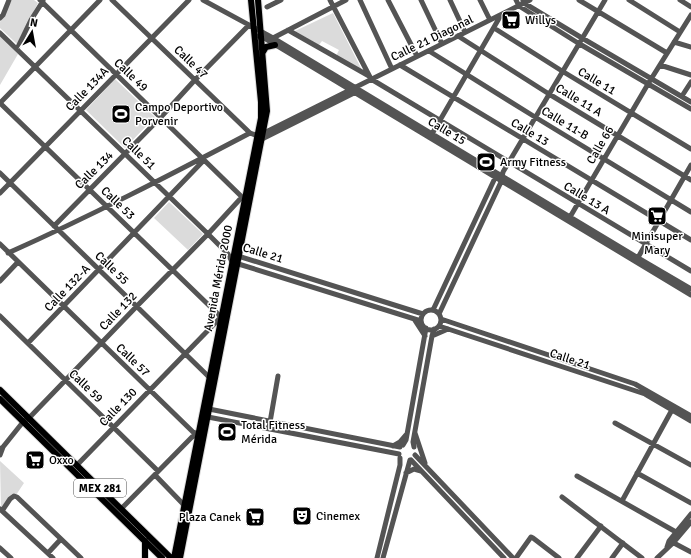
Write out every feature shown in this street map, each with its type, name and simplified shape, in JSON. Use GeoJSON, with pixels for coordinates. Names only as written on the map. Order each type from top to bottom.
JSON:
{"type":"FeatureCollection","features":[{"type":"Feature","properties":{"kind":"main road","name":"Avenida Mérida 2000"},"geometry":{"type":"LineString","coordinates":[[173,558],[201,435],[210,409],[224,318],[235,263],[234,255],[245,198],[267,111],[263,52],[259,35],[252,26],[252,0]]}},
{"type":"Feature","properties":{"kind":"main road","name":"Avenida Mérida 2000"},"geometry":{"type":"LineString","coordinates":[[258,0],[262,110],[261,136]]}},
{"type":"Feature","properties":{"kind":"main road"},"geometry":{"type":"LineString","coordinates":[[263,52],[266,47],[275,45]]}},
{"type":"Feature","properties":{"kind":"main road","name":"Avenida Mérida 2000"},"geometry":{"type":"LineString","coordinates":[[180,558],[201,435],[209,377],[224,318]]}},
{"type":"Feature","properties":{"kind":"main road","name":"MEX 281"},"geometry":{"type":"LineString","coordinates":[[0,390],[23,422],[162,558]]}},
{"type":"Feature","properties":{"kind":"main road","name":"MEX 281"},"geometry":{"type":"LineString","coordinates":[[0,399],[29,418],[173,558]]}},
{"type":"Feature","properties":{"kind":"main road"},"geometry":{"type":"LineString","coordinates":[[47,446],[52,441]]}},
{"type":"Feature","properties":{"kind":"main road"},"geometry":{"type":"LineString","coordinates":[[145,541],[145,558]]}},
{"type":"Feature","properties":{"kind":"street"},"geometry":{"type":"LineString","coordinates":[[0,18],[3,15],[9,0]]}},
{"type":"Feature","properties":{"kind":"street"},"geometry":{"type":"LineString","coordinates":[[0,103],[100,0]]}},
{"type":"Feature","properties":{"kind":"street","name":"Calle 47"},"geometry":{"type":"LineString","coordinates":[[112,0],[250,133],[261,136]]}},
{"type":"Feature","properties":{"kind":"street","name":"Calle 134A"},"geometry":{"type":"LineString","coordinates":[[0,193],[189,0]]}},
{"type":"Feature","properties":{"kind":"street"},"geometry":{"type":"LineString","coordinates":[[203,0],[252,26]]}},
{"type":"Feature","properties":{"kind":"street"},"geometry":{"type":"LineString","coordinates":[[267,7],[281,0]]}},
{"type":"Feature","properties":{"kind":"street"},"geometry":{"type":"LineString","coordinates":[[330,0],[370,78]]}},
{"type":"Feature","properties":{"kind":"street"},"geometry":{"type":"LineString","coordinates":[[272,38],[346,0]]}},
{"type":"Feature","properties":{"kind":"street"},"geometry":{"type":"LineString","coordinates":[[360,0],[392,69]]}},
{"type":"Feature","properties":{"kind":"street"},"geometry":{"type":"LineString","coordinates":[[388,0],[417,56]]}},
{"type":"Feature","properties":{"kind":"street"},"geometry":{"type":"LineString","coordinates":[[421,0],[442,44]]}},
{"type":"Feature","properties":{"kind":"street"},"geometry":{"type":"LineString","coordinates":[[450,0],[466,32]]}},
{"type":"Feature","properties":{"kind":"street"},"geometry":{"type":"LineString","coordinates":[[480,0],[490,20]]}},
{"type":"Feature","properties":{"kind":"street"},"geometry":{"type":"LineString","coordinates":[[516,0],[691,102]]}},
{"type":"Feature","properties":{"kind":"street","name":"Calle 21 Diagonal"},"geometry":{"type":"LineString","coordinates":[[261,136],[354,90],[370,78],[429,51],[530,0]]}},
{"type":"Feature","properties":{"kind":"street"},"geometry":{"type":"LineString","coordinates":[[579,0],[667,53]]}},
{"type":"Feature","properties":{"kind":"street"},"geometry":{"type":"LineString","coordinates":[[433,310],[464,243],[500,176],[605,0]]}},
{"type":"Feature","properties":{"kind":"street"},"geometry":{"type":"LineString","coordinates":[[629,0],[680,32]]}},
{"type":"Feature","properties":{"kind":"street"},"geometry":{"type":"LineString","coordinates":[[680,0],[691,7]]}},
{"type":"Feature","properties":{"kind":"street"},"geometry":{"type":"LineString","coordinates":[[17,49],[42,1]]}},
{"type":"Feature","properties":{"kind":"street","name":"Calle 49"},"geometry":{"type":"LineString","coordinates":[[42,1],[70,30],[245,198]]}},
{"type":"Feature","properties":{"kind":"street"},"geometry":{"type":"LineString","coordinates":[[522,3],[578,44],[691,109]]}},
{"type":"Feature","properties":{"kind":"street"},"geometry":{"type":"LineString","coordinates":[[432,134],[502,14]]}},
{"type":"Feature","properties":{"kind":"street","name":"Calle 66"},"geometry":{"type":"LineString","coordinates":[[570,217],[648,84],[690,18]]}},
{"type":"Feature","properties":{"kind":"street","name":"Calle 134"},"geometry":{"type":"LineString","coordinates":[[54,226],[161,117],[195,80],[252,26]]}},
{"type":"Feature","properties":{"kind":"street","name":"Calle 11"},"geometry":{"type":"LineString","coordinates":[[494,28],[562,72],[691,149]]}},
{"type":"Feature","properties":{"kind":"street","name":"Calle 13 A"},"geometry":{"type":"LineString","coordinates":[[288,30],[440,120],[508,163],[645,245],[691,271]]}},
{"type":"Feature","properties":{"kind":"street","name":"Calle 51"},"geometry":{"type":"LineString","coordinates":[[0,33],[169,197],[208,234],[234,255],[235,263]]}},
{"type":"Feature","properties":{"kind":"street","name":"Calle 15"},"geometry":{"type":"LineString","coordinates":[[259,35],[272,38],[354,90],[570,217],[691,295]]}},
{"type":"Feature","properties":{"kind":"street","name":"Calle 15"},"geometry":{"type":"LineString","coordinates":[[259,35],[432,134],[637,260],[691,289]]}},
{"type":"Feature","properties":{"kind":"street","name":"Calle 11 A"},"geometry":{"type":"LineString","coordinates":[[458,36],[549,94],[691,180]]}},
{"type":"Feature","properties":{"kind":"street"},"geometry":{"type":"LineString","coordinates":[[674,42],[691,47]]}},
{"type":"Feature","properties":{"kind":"street","name":"Calle 11-B"},"geometry":{"type":"LineString","coordinates":[[429,51],[691,212]]}},
{"type":"Feature","properties":{"kind":"street","name":"Calle 13"},"geometry":{"type":"LineString","coordinates":[[400,65],[691,240]]}},
{"type":"Feature","properties":{"kind":"street"},"geometry":{"type":"LineString","coordinates":[[660,65],[691,75]]}},
{"type":"Feature","properties":{"kind":"street"},"geometry":{"type":"LineString","coordinates":[[682,96],[691,82]]}},
{"type":"Feature","properties":{"kind":"street","name":"Calle 53"},"geometry":{"type":"LineString","coordinates":[[0,103],[172,270],[224,318]]}},
{"type":"Feature","properties":{"kind":"street"},"geometry":{"type":"LineString","coordinates":[[8,252],[108,207],[203,159],[250,133]]}},
{"type":"Feature","properties":{"kind":"street","name":"Calle 132-A"},"geometry":{"type":"LineString","coordinates":[[28,343],[169,197],[203,159]]}},
{"type":"Feature","properties":{"kind":"street"},"geometry":{"type":"LineString","coordinates":[[637,260],[691,165]]}},
{"type":"Feature","properties":{"kind":"street","name":"Calle 55"},"geometry":{"type":"LineString","coordinates":[[0,173],[209,377]]}},
{"type":"Feature","properties":{"kind":"street"},"geometry":{"type":"LineString","coordinates":[[500,176],[442,308],[437,328],[432,336],[422,388],[414,447],[415,455],[512,558]]}},
{"type":"Feature","properties":{"kind":"street","name":"Calle 132"},"geometry":{"type":"LineString","coordinates":[[0,455],[2,448],[23,422],[29,418],[172,270],[245,198]]}},
{"type":"Feature","properties":{"kind":"street"},"geometry":{"type":"LineString","coordinates":[[464,243],[470,247]]}},
{"type":"Feature","properties":{"kind":"street","name":"Calle 57"},"geometry":{"type":"LineString","coordinates":[[0,244],[192,432],[201,435]]}},
{"type":"Feature","properties":{"kind":"street","name":"Calle 21"},"geometry":{"type":"LineString","coordinates":[[234,255],[420,313]]}},
{"type":"Feature","properties":{"kind":"street"},"geometry":{"type":"LineString","coordinates":[[0,281],[18,262]]}},
{"type":"Feature","properties":{"kind":"street","name":"Calle 21"},"geometry":{"type":"LineString","coordinates":[[235,263],[421,321]]}},
{"type":"Feature","properties":{"kind":"street"},"geometry":{"type":"LineString","coordinates":[[331,292],[333,286]]}},
{"type":"Feature","properties":{"kind":"street"},"geometry":{"type":"LineString","coordinates":[[420,313],[436,304]]}},
{"type":"Feature","properties":{"kind":"street"},"geometry":{"type":"LineString","coordinates":[[442,308],[447,322]]}},
{"type":"Feature","properties":{"kind":"street"},"geometry":{"type":"LineString","coordinates":[[420,313],[433,310]]}},
{"type":"Feature","properties":{"kind":"street"},"geometry":{"type":"LineString","coordinates":[[433,310],[440,317]]}},
{"type":"Feature","properties":{"kind":"street"},"geometry":{"type":"LineString","coordinates":[[377,558],[400,465],[401,446],[406,440],[408,434],[426,328],[421,321],[420,313]]}},
{"type":"Feature","properties":{"kind":"street","name":"Calle 59"},"geometry":{"type":"LineString","coordinates":[[0,316],[114,427],[157,473],[184,505]]}},
{"type":"Feature","properties":{"kind":"street","name":"Calle 21"},"geometry":{"type":"LineString","coordinates":[[440,317],[447,322],[635,384],[691,421]]}},
{"type":"Feature","properties":{"kind":"street","name":"Calle 130"},"geometry":{"type":"LineString","coordinates":[[77,465],[149,390],[224,318]]}},
{"type":"Feature","properties":{"kind":"street"},"geometry":{"type":"LineString","coordinates":[[414,318],[425,336]]}},
{"type":"Feature","properties":{"kind":"street"},"geometry":{"type":"LineString","coordinates":[[426,328],[437,328]]}},
{"type":"Feature","properties":{"kind":"street","name":"Calle 21"},"geometry":{"type":"LineString","coordinates":[[437,328],[448,329],[645,394],[691,416]]}},
{"type":"Feature","properties":{"kind":"street"},"geometry":{"type":"LineString","coordinates":[[432,336],[448,329]]}},
{"type":"Feature","properties":{"kind":"street"},"geometry":{"type":"LineString","coordinates":[[514,351],[517,345]]}},
{"type":"Feature","properties":{"kind":"street"},"geometry":{"type":"LineString","coordinates":[[579,372],[581,366]]}},
{"type":"Feature","properties":{"kind":"street"},"geometry":{"type":"LineString","coordinates":[[268,428],[278,376]]}},
{"type":"Feature","properties":{"kind":"street"},"geometry":{"type":"LineString","coordinates":[[416,386],[422,388]]}},
{"type":"Feature","properties":{"kind":"street"},"geometry":{"type":"LineString","coordinates":[[622,502],[673,408]]}},
{"type":"Feature","properties":{"kind":"street"},"geometry":{"type":"LineString","coordinates":[[210,409],[393,446],[407,444],[414,447]]}},
{"type":"Feature","properties":{"kind":"street"},"geometry":{"type":"LineString","coordinates":[[208,417],[393,453],[405,460],[410,460],[504,558]]}},
{"type":"Feature","properties":{"kind":"street"},"geometry":{"type":"LineString","coordinates":[[615,423],[691,465]]}},
{"type":"Feature","properties":{"kind":"street"},"geometry":{"type":"LineString","coordinates":[[415,432],[426,466]]}},
{"type":"Feature","properties":{"kind":"street"},"geometry":{"type":"LineString","coordinates":[[393,446],[408,434]]}},
{"type":"Feature","properties":{"kind":"street"},"geometry":{"type":"LineString","coordinates":[[121,509],[192,436],[201,435]]}},
{"type":"Feature","properties":{"kind":"street"},"geometry":{"type":"LineString","coordinates":[[393,453],[400,465]]}},
{"type":"Feature","properties":{"kind":"street"},"geometry":{"type":"LineString","coordinates":[[383,558],[410,460],[415,455]]}},
{"type":"Feature","properties":{"kind":"street"},"geometry":{"type":"LineString","coordinates":[[406,473],[414,469],[422,471]]}},
{"type":"Feature","properties":{"kind":"street"},"geometry":{"type":"LineString","coordinates":[[637,473],[691,504]]}},
{"type":"Feature","properties":{"kind":"street"},"geometry":{"type":"LineString","coordinates":[[577,476],[676,532]]}},
{"type":"Feature","properties":{"kind":"street"},"geometry":{"type":"LineString","coordinates":[[53,558],[1,510],[14,496],[17,497],[81,558]]}},
{"type":"Feature","properties":{"kind":"street"},"geometry":{"type":"LineString","coordinates":[[562,497],[642,558]]}},
{"type":"Feature","properties":{"kind":"street"},"geometry":{"type":"LineString","coordinates":[[463,514],[468,510]]}},
{"type":"Feature","properties":{"kind":"street"},"geometry":{"type":"LineString","coordinates":[[671,542],[676,532],[691,514]]}},
{"type":"Feature","properties":{"kind":"street"},"geometry":{"type":"LineString","coordinates":[[657,558],[691,522]]}},
{"type":"Feature","properties":{"kind":"street"},"geometry":{"type":"LineString","coordinates":[[577,558],[601,526]]}},
{"type":"Feature","properties":{"kind":"street"},"geometry":{"type":"LineString","coordinates":[[516,558],[529,538],[534,538],[559,558]]}},
{"type":"Feature","properties":{"kind":"street"},"geometry":{"type":"LineString","coordinates":[[48,553],[61,539]]}},
{"type":"Feature","properties":{"kind":"street"},"geometry":{"type":"LineString","coordinates":[[381,540],[388,541]]}},
{"type":"Feature","properties":{"kind":"street"},"geometry":{"type":"LineString","coordinates":[[671,542],[691,552]]}},
{"type":"Feature","properties":{"kind":"street"},"geometry":{"type":"LineString","coordinates":[[612,558],[623,543]]}},
{"type":"Feature","properties":{"kind":"street"},"geometry":{"type":"LineString","coordinates":[[0,548],[11,558]]}},
{"type":"Feature","properties":{"kind":"shaded area"},"geometry":{"type":"Polygon","coordinates":[[[12,0],[34,0],[38,3],[17,44],[0,28],[0,22],[12,0]]]}},
{"type":"Feature","properties":{"kind":"shaded area"},"geometry":{"type":"Polygon","coordinates":[[[333,13],[363,72],[336,56],[339,50],[322,41],[319,45],[295,31],[333,13]]]}},
{"type":"Feature","properties":{"kind":"shaded area"},"geometry":{"type":"Polygon","coordinates":[[[0,35],[18,54],[0,85],[0,35]]]}},
{"type":"Feature","properties":{"kind":"shaded area","name":"Campo Deportivo Porvenir"},"geometry":{"type":"Polygon","coordinates":[[[115,79],[155,117],[125,148],[86,110],[115,79]]]}},
{"type":"Feature","properties":{"kind":"shaded area"},"geometry":{"type":"Polygon","coordinates":[[[169,202],[203,234],[188,250],[154,218],[169,202]]]}},
{"type":"Feature","properties":{"kind":"shaded area"},"geometry":{"type":"Polygon","coordinates":[[[0,461],[24,483],[16,495],[12,494],[1,509],[0,461]]]}},
{"type":"Feature","properties":{"kind":"place","name":"Willys"},"geometry":{"type":"Point","coordinates":[511,20]}},
{"type":"Feature","properties":{"kind":"place","name":"Campo Deportivo Porvenir"},"geometry":{"type":"Point","coordinates":[121,114]}},
{"type":"Feature","properties":{"kind":"place","name":"Army Fitness"},"geometry":{"type":"Point","coordinates":[486,162]}},
{"type":"Feature","properties":{"kind":"place","name":"Minisuper Mary"},"geometry":{"type":"Point","coordinates":[657,216]}},
{"type":"Feature","properties":{"kind":"place","name":"Total Fitness Mérida"},"geometry":{"type":"Point","coordinates":[227,432]}},
{"type":"Feature","properties":{"kind":"place","name":"Oxxo"},"geometry":{"type":"Point","coordinates":[35,460]}},
{"type":"Feature","properties":{"kind":"place","name":"Cinemex"},"geometry":{"type":"Point","coordinates":[302,516]}},
{"type":"Feature","properties":{"kind":"place","name":"Plaza Canek"},"geometry":{"type":"Point","coordinates":[255,517]}}]}
